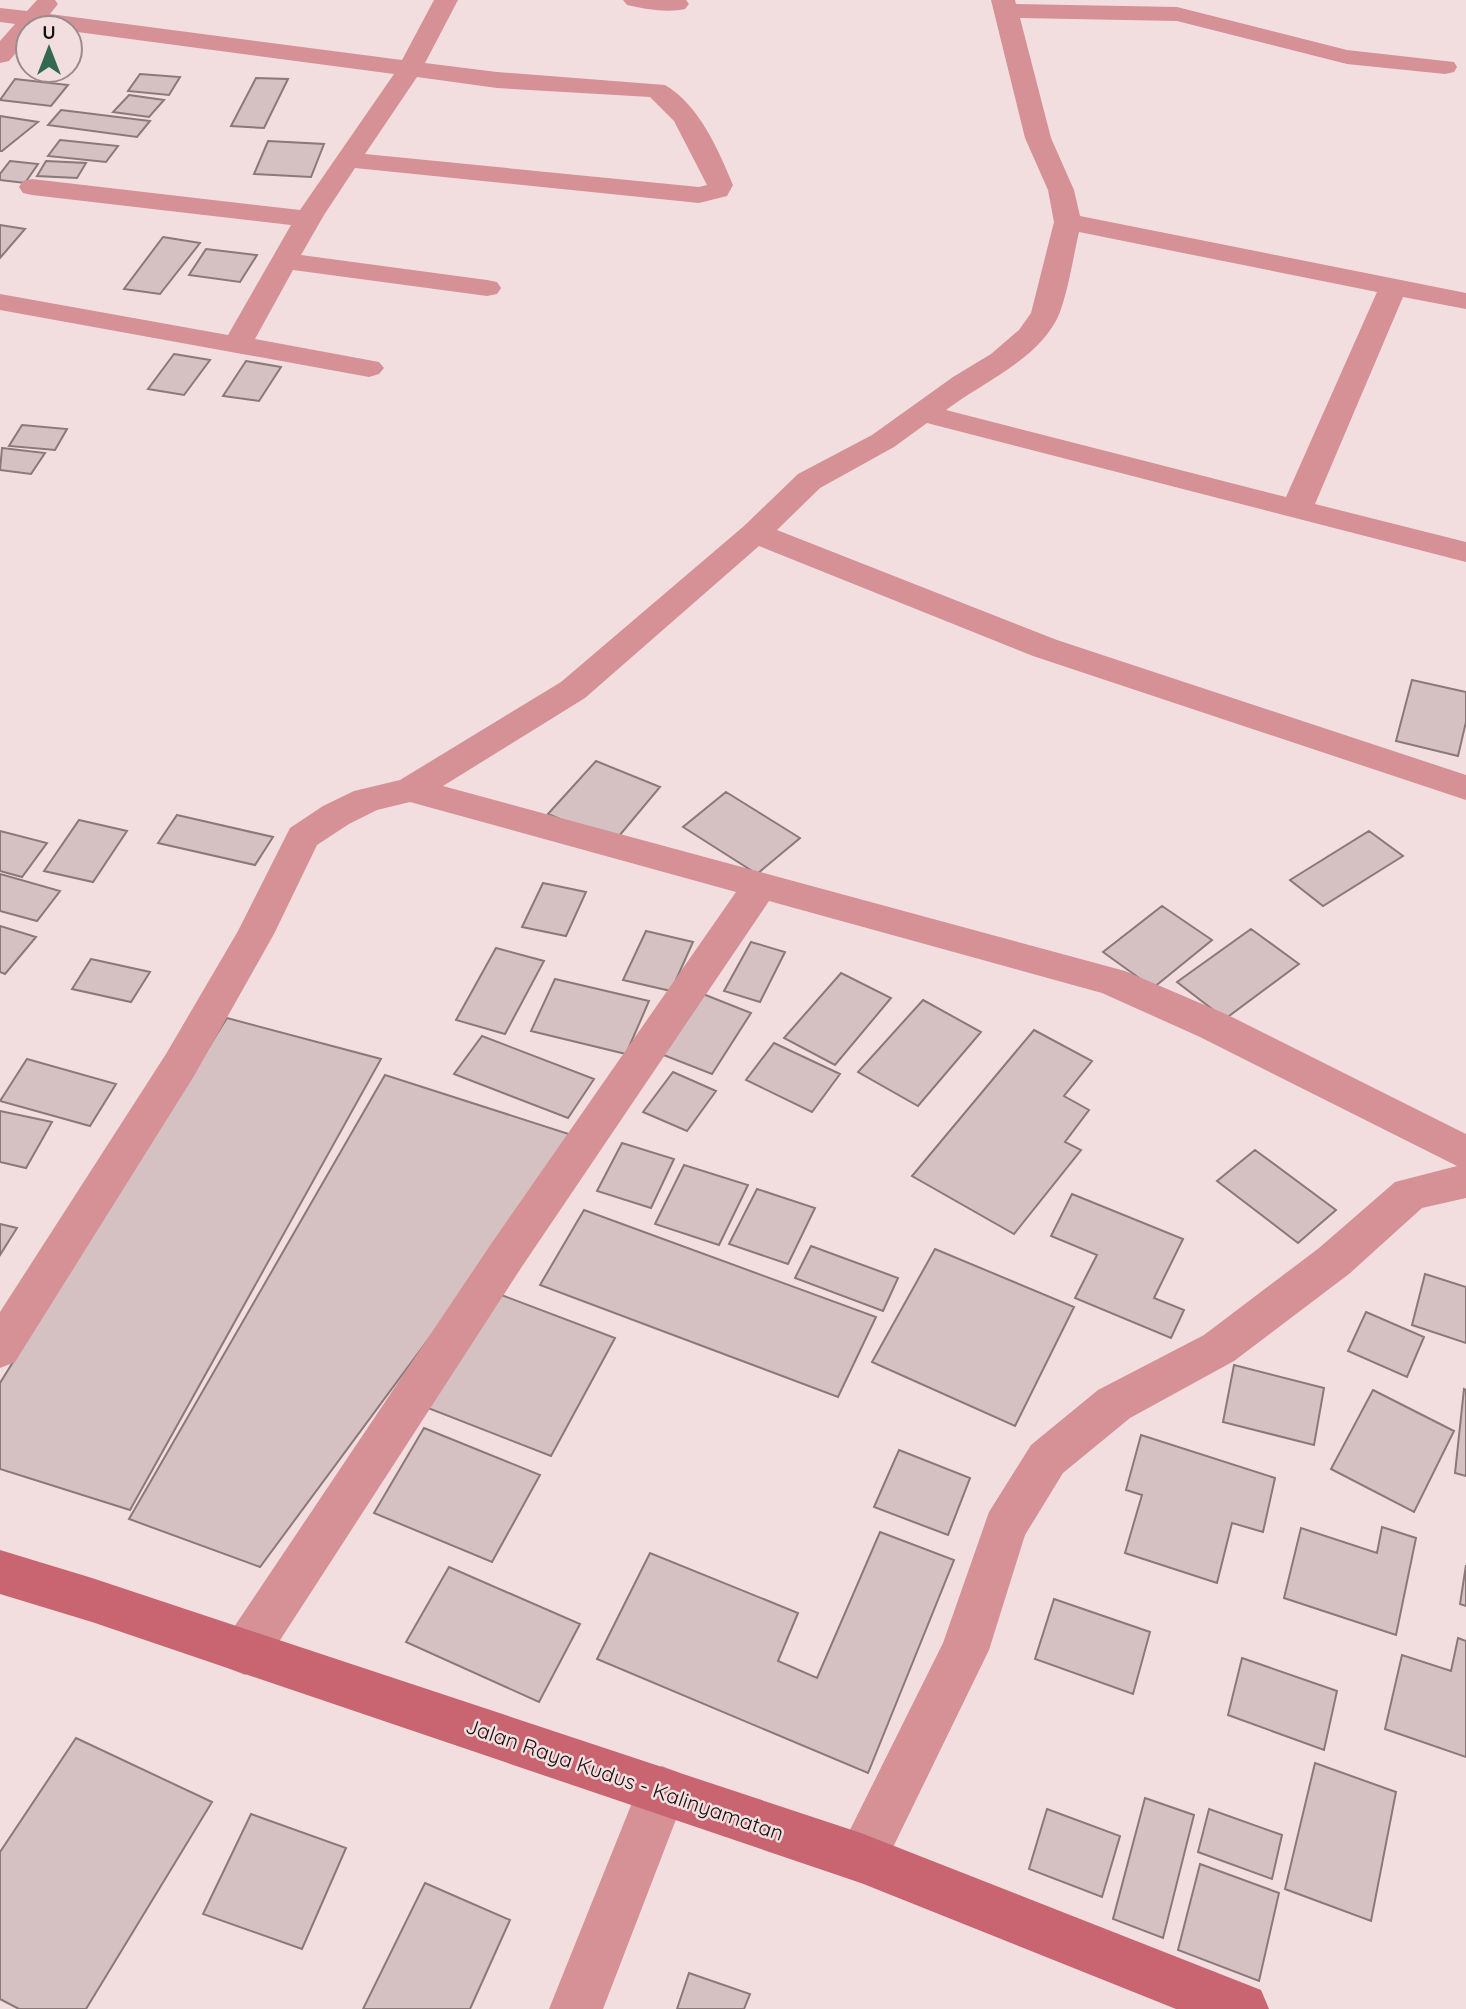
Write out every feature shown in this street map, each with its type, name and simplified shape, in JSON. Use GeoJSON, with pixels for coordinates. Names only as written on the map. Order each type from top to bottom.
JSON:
{"type":"FeatureCollection","features":[{"type":"Feature","properties":{"kind":"main road","name":"Jalan Raya Kudus - Kalinyamatan"},"geometry":{"type":"LineString","coordinates":[[0,1572],[861,1858],[1242,2009]]}},
{"type":"Feature","properties":{"kind":"street"},"geometry":{"type":"LineString","coordinates":[[37,14],[49,0]]}},
{"type":"Feature","properties":{"kind":"street"},"geometry":{"type":"LineString","coordinates":[[236,345],[308,219],[410,70],[446,0]]}},
{"type":"Feature","properties":{"kind":"street"},"geometry":{"type":"LineString","coordinates":[[635,0],[677,4]]}},
{"type":"Feature","properties":{"kind":"street"},"geometry":{"type":"LineString","coordinates":[[0,1349],[180,1065],[254,934],[303,837],[336,815],[367,800],[410,790],[573,690],[755,533],[809,481],[925,413],[963,383],[1001,360],[1030,336],[1045,313],[1068,222],[1061,190],[1038,138],[1004,5],[1177,15],[1347,57],[1446,67]]}},
{"type":"Feature","properties":{"kind":"street"},"geometry":{"type":"LineString","coordinates":[[84,27],[497,80],[656,90],[668,97],[684,116],[720,185],[718,190],[699,195],[350,160]]}},
{"type":"Feature","properties":{"kind":"street"},"geometry":{"type":"LineString","coordinates":[[0,56],[14,40]]}},
{"type":"Feature","properties":{"kind":"street"},"geometry":{"type":"LineString","coordinates":[[32,187],[308,219]]}},
{"type":"Feature","properties":{"kind":"street"},"geometry":{"type":"LineString","coordinates":[[1068,222],[1466,301]]}},
{"type":"Feature","properties":{"kind":"street"},"geometry":{"type":"LineString","coordinates":[[286,261],[487,288]]}},
{"type":"Feature","properties":{"kind":"street"},"geometry":{"type":"LineString","coordinates":[[1297,508],[1394,286]]}},
{"type":"Feature","properties":{"kind":"street"},"geometry":{"type":"LineString","coordinates":[[0,302],[369,368]]}},
{"type":"Feature","properties":{"kind":"street"},"geometry":{"type":"LineString","coordinates":[[925,413],[963,425],[1466,552]]}},
{"type":"Feature","properties":{"kind":"street"},"geometry":{"type":"LineString","coordinates":[[755,533],[1045,648],[1466,788]]}},
{"type":"Feature","properties":{"kind":"street"},"geometry":{"type":"LineString","coordinates":[[410,790],[1112,981],[1214,1026],[1308,1076],[1466,1153]]}},
{"type":"Feature","properties":{"kind":"street"},"geometry":{"type":"LineString","coordinates":[[245,1652],[506,1256],[760,885]]}},
{"type":"Feature","properties":{"kind":"street"},"geometry":{"type":"LineString","coordinates":[[861,1858],[965,1650],[1005,1527],[1046,1459],[1114,1404],[1219,1348],[1334,1261],[1410,1194],[1466,1181]]}},
{"type":"Feature","properties":{"kind":"street"},"geometry":{"type":"LineString","coordinates":[[576,2009],[662,1791]]}},
{"type":"Feature","properties":{"kind":"building"},"geometry":{"type":"Polygon","coordinates":[[[140,74],[180,77],[169,95],[128,91],[140,74]]]}},
{"type":"Feature","properties":{"kind":"building"},"geometry":{"type":"Polygon","coordinates":[[[256,78],[288,79],[264,128],[231,126],[256,78]]]}},
{"type":"Feature","properties":{"kind":"building"},"geometry":{"type":"Polygon","coordinates":[[[14,80],[14,84],[68,85],[51,106],[0,100],[14,80]]]}},
{"type":"Feature","properties":{"kind":"building"},"geometry":{"type":"Polygon","coordinates":[[[129,95],[164,100],[149,117],[113,112],[129,95]]]}},
{"type":"Feature","properties":{"kind":"building"},"geometry":{"type":"Polygon","coordinates":[[[61,110],[150,121],[137,137],[48,125],[61,110]]]}},
{"type":"Feature","properties":{"kind":"building"},"geometry":{"type":"Polygon","coordinates":[[[0,116],[38,122],[0,151],[0,116]]]}},
{"type":"Feature","properties":{"kind":"building"},"geometry":{"type":"Polygon","coordinates":[[[60,140],[118,146],[106,162],[48,156],[60,140]]]}},
{"type":"Feature","properties":{"kind":"building"},"geometry":{"type":"Polygon","coordinates":[[[268,141],[324,144],[311,177],[254,174],[268,141]]]}},
{"type":"Feature","properties":{"kind":"building"},"geometry":{"type":"Polygon","coordinates":[[[10,161],[38,164],[25,183],[0,180],[0,174],[10,161]]]}},
{"type":"Feature","properties":{"kind":"building"},"geometry":{"type":"Polygon","coordinates":[[[46,161],[86,163],[77,178],[37,176],[46,161]]]}},
{"type":"Feature","properties":{"kind":"building"},"geometry":{"type":"Polygon","coordinates":[[[0,225],[25,229],[0,258],[0,225]]]}},
{"type":"Feature","properties":{"kind":"building"},"geometry":{"type":"Polygon","coordinates":[[[163,237],[200,243],[160,294],[124,289],[163,237]]]}},
{"type":"Feature","properties":{"kind":"building"},"geometry":{"type":"Polygon","coordinates":[[[206,249],[257,255],[240,282],[189,275],[206,249]]]}},
{"type":"Feature","properties":{"kind":"building"},"geometry":{"type":"Polygon","coordinates":[[[174,354],[210,360],[184,395],[148,389],[174,354]]]}},
{"type":"Feature","properties":{"kind":"building"},"geometry":{"type":"Polygon","coordinates":[[[246,361],[281,367],[259,401],[223,396],[246,361]]]}},
{"type":"Feature","properties":{"kind":"building"},"geometry":{"type":"Polygon","coordinates":[[[22,425],[67,429],[55,450],[9,446],[22,425]]]}},
{"type":"Feature","properties":{"kind":"building"},"geometry":{"type":"Polygon","coordinates":[[[2,448],[45,453],[31,474],[0,470],[2,448]]]}},
{"type":"Feature","properties":{"kind":"building"},"geometry":{"type":"Polygon","coordinates":[[[1412,680],[1466,692],[1466,722],[1458,756],[1396,741],[1412,680]]]}},
{"type":"Feature","properties":{"kind":"building"},"geometry":{"type":"Polygon","coordinates":[[[596,761],[660,787],[614,842],[548,814],[596,761]]]}},
{"type":"Feature","properties":{"kind":"building"},"geometry":{"type":"Polygon","coordinates":[[[726,792],[800,838],[757,874],[683,827],[726,792]]]}},
{"type":"Feature","properties":{"kind":"building"},"geometry":{"type":"Polygon","coordinates":[[[177,815],[273,837],[255,865],[158,843],[177,815]]]}},
{"type":"Feature","properties":{"kind":"building"},"geometry":{"type":"Polygon","coordinates":[[[79,820],[127,831],[93,882],[44,871],[79,820]]]}},
{"type":"Feature","properties":{"kind":"building"},"geometry":{"type":"Polygon","coordinates":[[[0,831],[47,843],[22,877],[0,871],[0,831]]]}},
{"type":"Feature","properties":{"kind":"building"},"geometry":{"type":"Polygon","coordinates":[[[1369,831],[1403,856],[1323,906],[1290,880],[1369,831]]]}},
{"type":"Feature","properties":{"kind":"building"},"geometry":{"type":"Polygon","coordinates":[[[0,874],[60,891],[37,921],[0,911],[0,874]]]}},
{"type":"Feature","properties":{"kind":"building"},"geometry":{"type":"Polygon","coordinates":[[[543,883],[586,892],[566,936],[522,927],[543,883]]]}},
{"type":"Feature","properties":{"kind":"building"},"geometry":{"type":"Polygon","coordinates":[[[1162,906],[1212,940],[1153,988],[1103,952],[1162,906]]]}},
{"type":"Feature","properties":{"kind":"building"},"geometry":{"type":"Polygon","coordinates":[[[0,926],[36,937],[5,974],[0,972],[0,926]]]}},
{"type":"Feature","properties":{"kind":"building"},"geometry":{"type":"Polygon","coordinates":[[[1251,929],[1299,964],[1225,1019],[1177,982],[1251,929]]]}},
{"type":"Feature","properties":{"kind":"building"},"geometry":{"type":"Polygon","coordinates":[[[646,931],[693,942],[671,991],[623,980],[646,931]]]}},
{"type":"Feature","properties":{"kind":"building"},"geometry":{"type":"Polygon","coordinates":[[[751,942],[785,952],[760,1002],[724,991],[751,942]]]}},
{"type":"Feature","properties":{"kind":"building"},"geometry":{"type":"Polygon","coordinates":[[[496,948],[544,961],[505,1034],[456,1020],[496,948]]]}},
{"type":"Feature","properties":{"kind":"building"},"geometry":{"type":"Polygon","coordinates":[[[91,959],[150,972],[131,1002],[72,989],[91,959]]]}},
{"type":"Feature","properties":{"kind":"building"},"geometry":{"type":"Polygon","coordinates":[[[841,973],[891,998],[835,1065],[784,1038],[841,973]]]}},
{"type":"Feature","properties":{"kind":"building"},"geometry":{"type":"Polygon","coordinates":[[[555,979],[649,1001],[626,1054],[531,1031],[555,979]]]}},
{"type":"Feature","properties":{"kind":"building"},"geometry":{"type":"Polygon","coordinates":[[[703,994],[751,1013],[712,1074],[661,1054],[703,994]]]}},
{"type":"Feature","properties":{"kind":"building"},"geometry":{"type":"Polygon","coordinates":[[[923,1000],[981,1032],[918,1106],[858,1072],[923,1000]]]}},
{"type":"Feature","properties":{"kind":"building"},"geometry":{"type":"Polygon","coordinates":[[[227,1018],[381,1059],[130,1510],[0,1469],[0,1383],[227,1018]]]}},
{"type":"Feature","properties":{"kind":"building"},"geometry":{"type":"Polygon","coordinates":[[[1034,1030],[1092,1061],[1064,1096],[1089,1110],[1065,1142],[1081,1150],[1014,1234],[912,1176],[1034,1030]]]}},
{"type":"Feature","properties":{"kind":"building"},"geometry":{"type":"Polygon","coordinates":[[[482,1036],[594,1079],[568,1118],[454,1074],[482,1036]]]}},
{"type":"Feature","properties":{"kind":"building"},"geometry":{"type":"Polygon","coordinates":[[[774,1043],[840,1074],[812,1112],[746,1080],[774,1043]]]}},
{"type":"Feature","properties":{"kind":"building"},"geometry":{"type":"Polygon","coordinates":[[[27,1059],[116,1084],[90,1126],[0,1101],[27,1059]]]}},
{"type":"Feature","properties":{"kind":"building"},"geometry":{"type":"Polygon","coordinates":[[[673,1072],[716,1091],[687,1131],[643,1112],[673,1072]]]}},
{"type":"Feature","properties":{"kind":"building"},"geometry":{"type":"Polygon","coordinates":[[[385,1075],[578,1137],[260,1567],[129,1519],[385,1075]]]}},
{"type":"Feature","properties":{"kind":"building"},"geometry":{"type":"Polygon","coordinates":[[[0,1111],[52,1122],[26,1168],[0,1162],[0,1111]]]}},
{"type":"Feature","properties":{"kind":"building"},"geometry":{"type":"Polygon","coordinates":[[[622,1143],[674,1159],[651,1208],[597,1191],[622,1143]]]}},
{"type":"Feature","properties":{"kind":"building"},"geometry":{"type":"Polygon","coordinates":[[[1255,1150],[1336,1210],[1298,1243],[1217,1181],[1255,1150]]]}},
{"type":"Feature","properties":{"kind":"building"},"geometry":{"type":"Polygon","coordinates":[[[684,1165],[748,1185],[719,1245],[655,1224],[684,1165]]]}},
{"type":"Feature","properties":{"kind":"building"},"geometry":{"type":"Polygon","coordinates":[[[757,1189],[815,1208],[788,1264],[729,1244],[757,1189]]]}},
{"type":"Feature","properties":{"kind":"building"},"geometry":{"type":"Polygon","coordinates":[[[1072,1194],[1183,1239],[1154,1298],[1184,1310],[1171,1338],[1075,1298],[1097,1255],[1051,1236],[1072,1194]]]}},
{"type":"Feature","properties":{"kind":"building"},"geometry":{"type":"Polygon","coordinates":[[[584,1210],[876,1317],[838,1397],[540,1285],[584,1210]]]}},
{"type":"Feature","properties":{"kind":"building"},"geometry":{"type":"Polygon","coordinates":[[[0,1224],[17,1228],[0,1255],[0,1224]]]}},
{"type":"Feature","properties":{"kind":"building"},"geometry":{"type":"Polygon","coordinates":[[[811,1246],[898,1278],[883,1311],[795,1278],[811,1246]]]}},
{"type":"Feature","properties":{"kind":"building"},"geometry":{"type":"Polygon","coordinates":[[[935,1249],[1074,1307],[1015,1426],[872,1362],[935,1249]]]}},
{"type":"Feature","properties":{"kind":"building"},"geometry":{"type":"Polygon","coordinates":[[[1425,1274],[1466,1287],[1466,1343],[1412,1325],[1425,1274]]]}},
{"type":"Feature","properties":{"kind":"building"},"geometry":{"type":"Polygon","coordinates":[[[496,1293],[615,1338],[551,1456],[428,1408],[496,1293]]]}},
{"type":"Feature","properties":{"kind":"building"},"geometry":{"type":"Polygon","coordinates":[[[1366,1312],[1424,1337],[1407,1377],[1348,1351],[1366,1312]]]}},
{"type":"Feature","properties":{"kind":"building"},"geometry":{"type":"Polygon","coordinates":[[[1234,1365],[1324,1388],[1314,1445],[1223,1422],[1234,1365]]]}},
{"type":"Feature","properties":{"kind":"building"},"geometry":{"type":"Polygon","coordinates":[[[1464,1389],[1466,1390],[1466,1476],[1455,1473],[1464,1389]]]}},
{"type":"Feature","properties":{"kind":"building"},"geometry":{"type":"Polygon","coordinates":[[[1373,1390],[1454,1431],[1414,1512],[1331,1469],[1373,1390]]]}},
{"type":"Feature","properties":{"kind":"building"},"geometry":{"type":"Polygon","coordinates":[[[424,1428],[540,1475],[492,1562],[374,1513],[424,1428]]]}},
{"type":"Feature","properties":{"kind":"building"},"geometry":{"type":"Polygon","coordinates":[[[1141,1435],[1275,1478],[1263,1532],[1232,1523],[1217,1583],[1125,1553],[1142,1495],[1126,1490],[1141,1435]]]}},
{"type":"Feature","properties":{"kind":"building"},"geometry":{"type":"Polygon","coordinates":[[[899,1450],[970,1478],[948,1535],[874,1507],[899,1450]]]}},
{"type":"Feature","properties":{"kind":"building"},"geometry":{"type":"Polygon","coordinates":[[[1382,1527],[1416,1538],[1396,1635],[1284,1598],[1301,1528],[1377,1553],[1382,1527]]]}},
{"type":"Feature","properties":{"kind":"building"},"geometry":{"type":"Polygon","coordinates":[[[880,1532],[954,1560],[868,1773],[597,1659],[650,1553],[798,1613],[778,1661],[817,1678],[880,1532]]]}},
{"type":"Feature","properties":{"kind":"building"},"geometry":{"type":"Polygon","coordinates":[[[1466,1565],[1466,1606],[1460,1604],[1466,1565]]]}},
{"type":"Feature","properties":{"kind":"building"},"geometry":{"type":"Polygon","coordinates":[[[449,1567],[580,1624],[539,1702],[406,1642],[449,1567]]]}},
{"type":"Feature","properties":{"kind":"building"},"geometry":{"type":"Polygon","coordinates":[[[1054,1599],[1150,1632],[1133,1694],[1035,1659],[1054,1599]]]}},
{"type":"Feature","properties":{"kind":"building"},"geometry":{"type":"Polygon","coordinates":[[[1458,1638],[1466,1641],[1466,1757],[1385,1729],[1402,1655],[1451,1671],[1458,1638]]]}},
{"type":"Feature","properties":{"kind":"building"},"geometry":{"type":"Polygon","coordinates":[[[1242,1658],[1337,1691],[1324,1750],[1228,1715],[1242,1658]]]}},
{"type":"Feature","properties":{"kind":"building"},"geometry":{"type":"Polygon","coordinates":[[[76,1738],[212,1802],[86,2009],[19,2009],[0,1999],[0,1852],[76,1738]]]}},
{"type":"Feature","properties":{"kind":"building"},"geometry":{"type":"Polygon","coordinates":[[[1315,1763],[1396,1792],[1371,1921],[1285,1889],[1315,1763]]]}},
{"type":"Feature","properties":{"kind":"building"},"geometry":{"type":"Polygon","coordinates":[[[1145,1798],[1194,1815],[1163,1938],[1113,1919],[1145,1798]]]}},
{"type":"Feature","properties":{"kind":"building"},"geometry":{"type":"Polygon","coordinates":[[[1047,1809],[1120,1836],[1102,1897],[1029,1869],[1047,1809]]]}},
{"type":"Feature","properties":{"kind":"building"},"geometry":{"type":"Polygon","coordinates":[[[1209,1809],[1282,1835],[1272,1879],[1198,1852],[1209,1809]]]}},
{"type":"Feature","properties":{"kind":"building"},"geometry":{"type":"Polygon","coordinates":[[[251,1814],[346,1848],[302,1949],[203,1914],[251,1814]]]}},
{"type":"Feature","properties":{"kind":"building"},"geometry":{"type":"Polygon","coordinates":[[[1200,1864],[1279,1893],[1259,1981],[1178,1950],[1200,1864]]]}},
{"type":"Feature","properties":{"kind":"building"},"geometry":{"type":"Polygon","coordinates":[[[425,1883],[510,1920],[470,2009],[363,2009],[425,1883]]]}},
{"type":"Feature","properties":{"kind":"building"},"geometry":{"type":"Polygon","coordinates":[[[689,1973],[750,1994],[744,2009],[677,2009],[689,1973]]]}}]}
